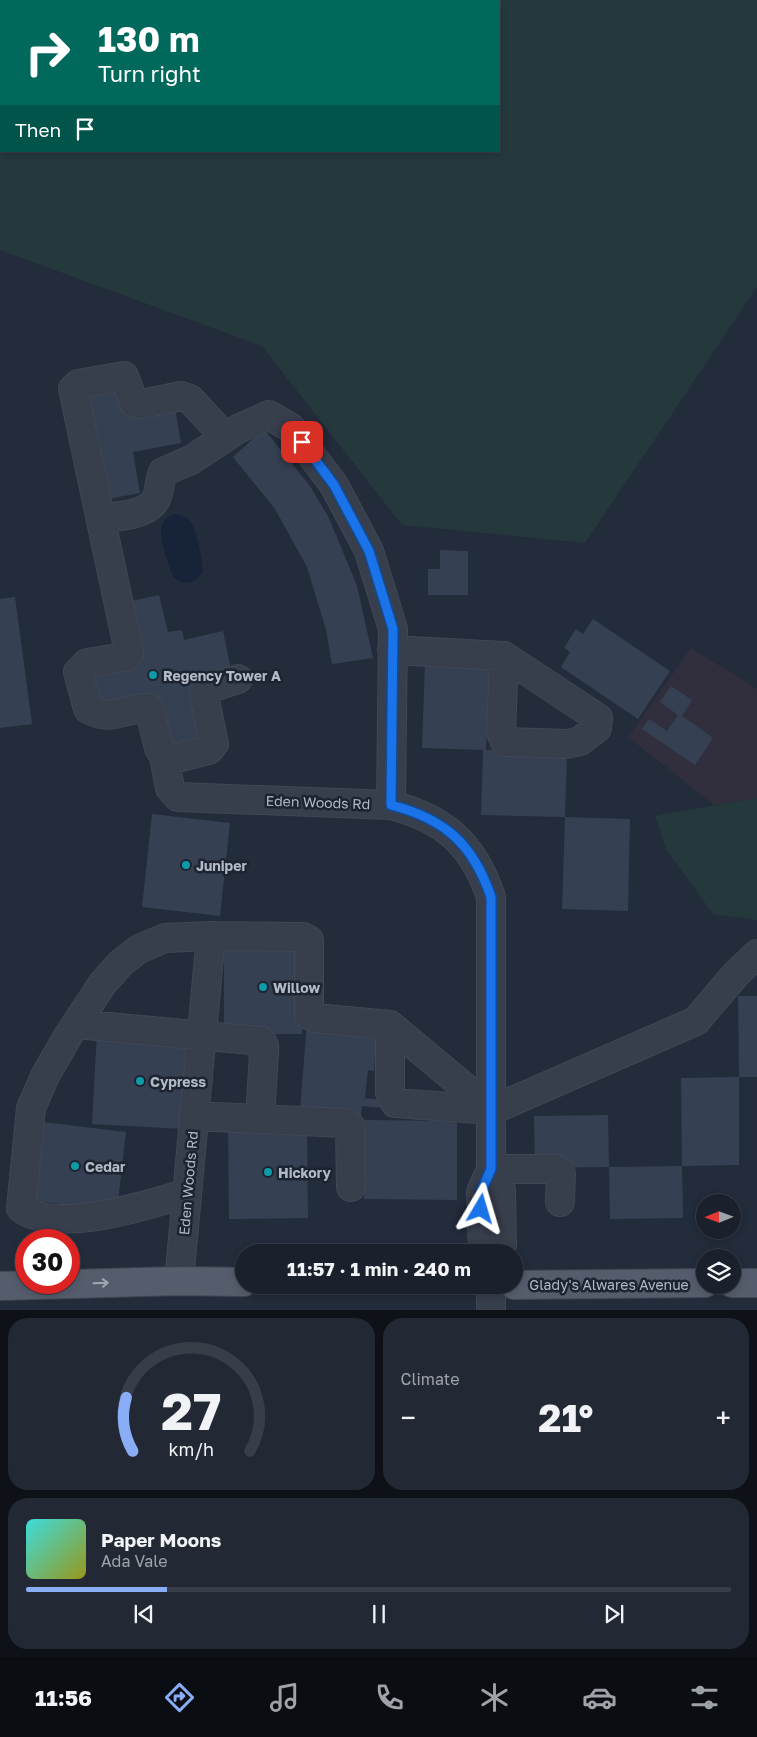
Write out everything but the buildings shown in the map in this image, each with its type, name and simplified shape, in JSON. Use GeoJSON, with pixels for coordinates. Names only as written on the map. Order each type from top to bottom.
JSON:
{"type":"FeatureCollection","features":[{"type":"Feature","properties":{"kind":"main road"},"geometry":{"type":"LineString","coordinates":[[0,1286],[179,1281],[235,1282]]}},
{"type":"Feature","properties":{"kind":"main road","name":"Glady's Alwares Avenue"},"geometry":{"type":"LineString","coordinates":[[523,1284],[696,1283]]}},
{"type":"Feature","properties":{"kind":"main road"},"geometry":{"type":"LineString","coordinates":[[741,1283],[757,1283]]}},
{"type":"Feature","properties":{"kind":"street"},"geometry":{"type":"LineString","coordinates":[[225,437],[190,399],[181,396],[142,404],[134,403],[124,376],[78,384],[73,389],[100,516],[111,518],[148,509],[156,499],[163,472],[191,460],[238,429],[269,415],[291,428],[334,485],[369,551],[393,629],[391,805]]}},
{"type":"Feature","properties":{"kind":"street","name":"Eden Woods Rd"},"geometry":{"type":"LineString","coordinates":[[100,516],[129,652],[124,658],[88,664],[78,672],[88,709],[98,714],[109,716],[149,708],[159,748],[164,756],[170,788],[178,797],[391,805],[414,811],[436,821],[455,836],[471,854],[483,874],[491,897],[492,1110],[491,1169],[481,1192],[483,1244]]}},
{"type":"Feature","properties":{"kind":"street"},"geometry":{"type":"LineString","coordinates":[[392,650],[504,656]]}},
{"type":"Feature","properties":{"kind":"street"},"geometry":{"type":"LineString","coordinates":[[164,756],[173,759],[209,750],[214,744],[204,695],[207,690],[238,679]]}},
{"type":"Feature","properties":{"kind":"street"},"geometry":{"type":"LineString","coordinates":[[187,1193],[120,1213],[57,1218],[28,1214],[21,1208],[30,1108],[46,1074],[103,983],[139,949],[165,938],[211,936],[304,937],[309,940],[309,1015],[315,1018],[390,1025],[492,1110]]}},
{"type":"Feature","properties":{"kind":"street","name":"Eden Woods Rd"},"geometry":{"type":"LineString","coordinates":[[179,1281],[211,936]]}},
{"type":"Feature","properties":{"kind":"street"},"geometry":{"type":"LineString","coordinates":[[390,1025],[390,1093],[395,1103],[492,1110],[696,1021],[745,978],[757,954]]}},
{"type":"Feature","properties":{"kind":"street"},"geometry":{"type":"LineString","coordinates":[[76,1024],[261,1041],[264,1045],[260,1119]]}},
{"type":"Feature","properties":{"kind":"street"},"geometry":{"type":"LineString","coordinates":[[194,1116],[344,1123],[350,1126],[351,1187]]}},
{"type":"Feature","properties":{"kind":"street"},"geometry":{"type":"LineString","coordinates":[[502,1244],[500,1190],[491,1169],[556,1169],[561,1173],[560,1202]]}},
{"type":"Feature","properties":{"kind":"street"},"geometry":{"type":"LineString","coordinates":[[491,1294],[491,1310]]}},
{"type":"Feature","properties":{"kind":"shaded area"},"geometry":{"type":"Polygon","coordinates":[[[691,648],[757,689],[757,798],[714,805],[628,737],[691,648]]]}},
{"type":"Feature","properties":{"kind":"green space"},"geometry":{"type":"Polygon","coordinates":[[[500,0],[757,0],[757,287],[585,543],[402,525],[262,346],[0,250],[0,152],[500,152],[500,0]]]}},
{"type":"Feature","properties":{"kind":"green space"},"geometry":{"type":"Polygon","coordinates":[[[757,798],[757,920],[713,914],[666,849],[655,816],[757,798]]]}},
{"type":"Feature","properties":{"kind":"water"},"geometry":{"type":"Polygon","coordinates":[[[174,514],[185,517],[191,523],[202,560],[203,572],[197,579],[186,583],[174,578],[161,537],[162,525],[165,520],[174,514]]]}},
{"type":"Feature","properties":{"kind":"place","name":"Regency Tower A"},"geometry":{"type":"Point","coordinates":[153,675]}},
{"type":"Feature","properties":{"kind":"place","name":"Juniper"},"geometry":{"type":"Point","coordinates":[186,865]}},
{"type":"Feature","properties":{"kind":"place","name":"Willow"},"geometry":{"type":"Point","coordinates":[263,987]}},
{"type":"Feature","properties":{"kind":"place","name":"Cypress"},"geometry":{"type":"Point","coordinates":[140,1081]}},
{"type":"Feature","properties":{"kind":"place","name":"Cedar"},"geometry":{"type":"Point","coordinates":[75,1166]}},
{"type":"Feature","properties":{"kind":"place","name":"Hickory"},"geometry":{"type":"Point","coordinates":[268,1172]}},
{"type":"Feature","properties":{"kind":"route"},"geometry":{"type":"LineString","coordinates":[[302,442],[334,485],[369,551],[393,629],[391,805],[414,811],[436,821],[455,836],[471,854],[483,874],[491,897],[491,1169],[481,1192],[481,1209]]}}]}
